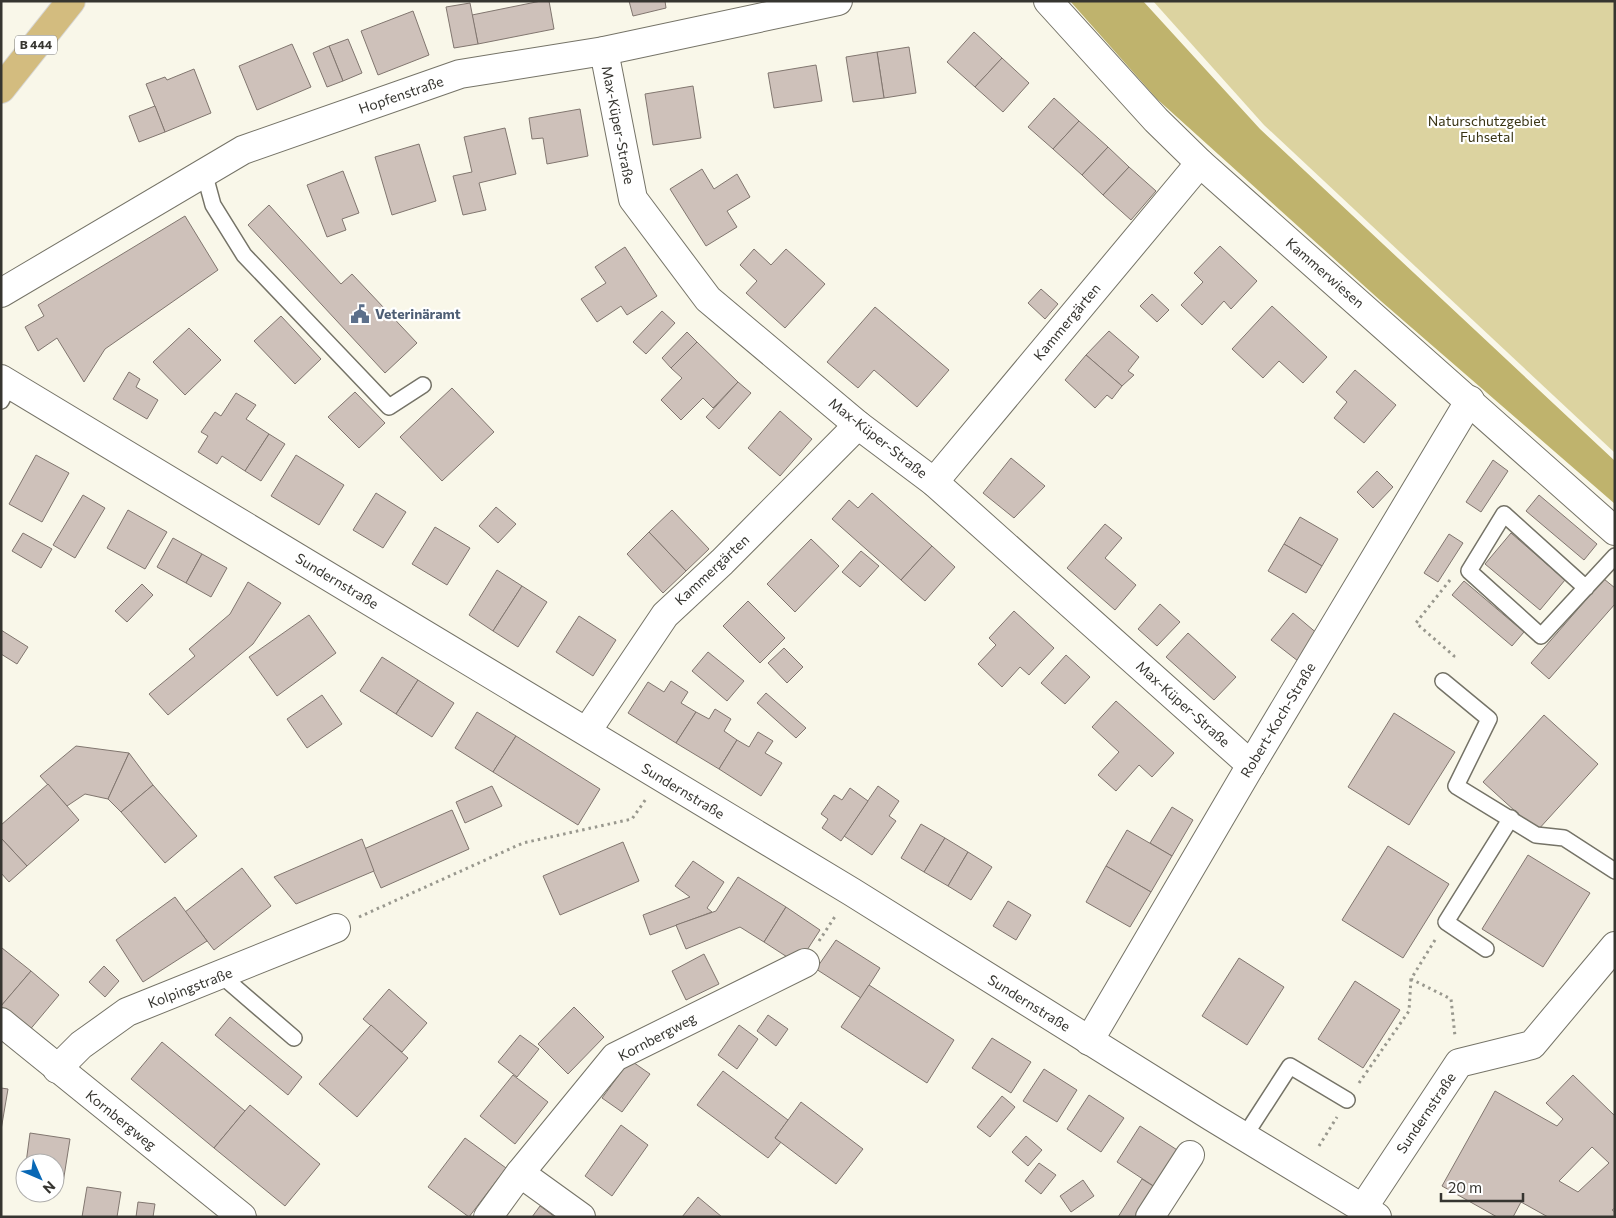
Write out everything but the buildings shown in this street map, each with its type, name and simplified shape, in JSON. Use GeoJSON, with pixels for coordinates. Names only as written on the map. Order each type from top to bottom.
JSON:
{"type":"FeatureCollection","features":[{"type":"Feature","properties":{"kind":"main road","name":"B 444"},"geometry":{"type":"LineString","coordinates":[[1,89],[70,1]]}},
{"type":"Feature","properties":{"kind":"street","name":"Kammerwiesen"},"geometry":{"type":"LineString","coordinates":[[1048,1],[1156,120],[1200,163],[1470,400],[1615,531]]}},
{"type":"Feature","properties":{"kind":"street","name":"Hopfenstraße"},"geometry":{"type":"LineString","coordinates":[[1,293],[243,150],[460,74],[604,51],[826,2]]}},
{"type":"Feature","properties":{"kind":"street","name":"Max-Küper-Straße"},"geometry":{"type":"LineString","coordinates":[[604,51],[633,199],[708,299],[858,425],[934,482],[1251,765]]}},
{"type":"Feature","properties":{"kind":"street","name":"Kammergärten"},"geometry":{"type":"LineString","coordinates":[[934,482],[1200,163]]}},
{"type":"Feature","properties":{"kind":"street","name":"Sundernstraße"},"geometry":{"type":"LineString","coordinates":[[4,388],[587,731],[661,778],[852,892],[1244,1137],[1370,1212],[1459,1063],[1532,1045],[1615,946]]}},
{"type":"Feature","properties":{"kind":"street","name":"Robert-Koch-Straße"},"geometry":{"type":"LineString","coordinates":[[1089,1041],[1251,765],[1470,400]]}},
{"type":"Feature","properties":{"kind":"street","name":"Kammergärten"},"geometry":{"type":"LineString","coordinates":[[587,731],[665,615],[722,562],[858,425]]}},
{"type":"Feature","properties":{"kind":"street","name":"Kolpingstraße"},"geometry":{"type":"LineString","coordinates":[[57,1069],[80,1045],[127,1012],[222,976],[336,928]]}},
{"type":"Feature","properties":{"kind":"street","name":"Kornbergweg"},"geometry":{"type":"LineString","coordinates":[[488,1217],[520,1173],[615,1058],[804,963]]}},
{"type":"Feature","properties":{"kind":"street","name":"Kornbergweg"},"geometry":{"type":"LineString","coordinates":[[1,1022],[228,1211]]}},
{"type":"Feature","properties":{"kind":"street"},"geometry":{"type":"LineString","coordinates":[[1150,1217],[1190,1155]]}},
{"type":"Feature","properties":{"kind":"street"},"geometry":{"type":"LineString","coordinates":[[520,1173],[581,1217]]}},
{"type":"Feature","properties":{"kind":"lane"},"geometry":{"type":"LineString","coordinates":[[204,172],[213,205],[244,255],[389,407],[423,385]]}},
{"type":"Feature","properties":{"kind":"lane"},"geometry":{"type":"LineString","coordinates":[[1586,588],[1504,514],[1469,571],[1541,636],[1586,588],[1615,556]]}},
{"type":"Feature","properties":{"kind":"lane"},"geometry":{"type":"LineString","coordinates":[[1443,681],[1489,719],[1456,786],[1536,835],[1564,838],[1615,871]]}},
{"type":"Feature","properties":{"kind":"lane"},"geometry":{"type":"LineString","coordinates":[[1486,949],[1446,922],[1510,818]]}},
{"type":"Feature","properties":{"kind":"lane"},"geometry":{"type":"LineString","coordinates":[[222,976],[294,1038]]}},
{"type":"Feature","properties":{"kind":"lane"},"geometry":{"type":"LineString","coordinates":[[1244,1137],[1290,1066],[1347,1100]]}},
{"type":"Feature","properties":{"kind":"path"},"geometry":{"type":"LineString","coordinates":[[1443,681],[1454,656],[1416,623],[1448,581],[1469,571]]}},
{"type":"Feature","properties":{"kind":"path"},"geometry":{"type":"LineString","coordinates":[[336,928],[523,843],[632,820],[661,778]]}},
{"type":"Feature","properties":{"kind":"path"},"geometry":{"type":"LineString","coordinates":[[804,963],[852,892]]}},
{"type":"Feature","properties":{"kind":"path"},"geometry":{"type":"LineString","coordinates":[[1319,1146],[1347,1100],[1409,1011],[1410,979],[1446,922]]}},
{"type":"Feature","properties":{"kind":"path"},"geometry":{"type":"LineString","coordinates":[[1410,979],[1451,999],[1459,1063]]}},
{"type":"Feature","properties":{"kind":"green space","name":"Naturschutzgebiet Fuhsetal"},"geometry":{"type":"Polygon","coordinates":[[[1153,1],[1615,1],[1615,453],[1264,125],[1153,1]]]}},
{"type":"Feature","properties":{"kind":"shaded area"},"geometry":{"type":"Polygon","coordinates":[[[1070,1],[1143,1],[1260,129],[1615,461],[1615,504],[1382,302],[1157,99],[1070,1]]]}},
{"type":"Feature","properties":{"kind":"place","name":"Veterinäramt"},"geometry":{"type":"Point","coordinates":[360,314]}}]}
